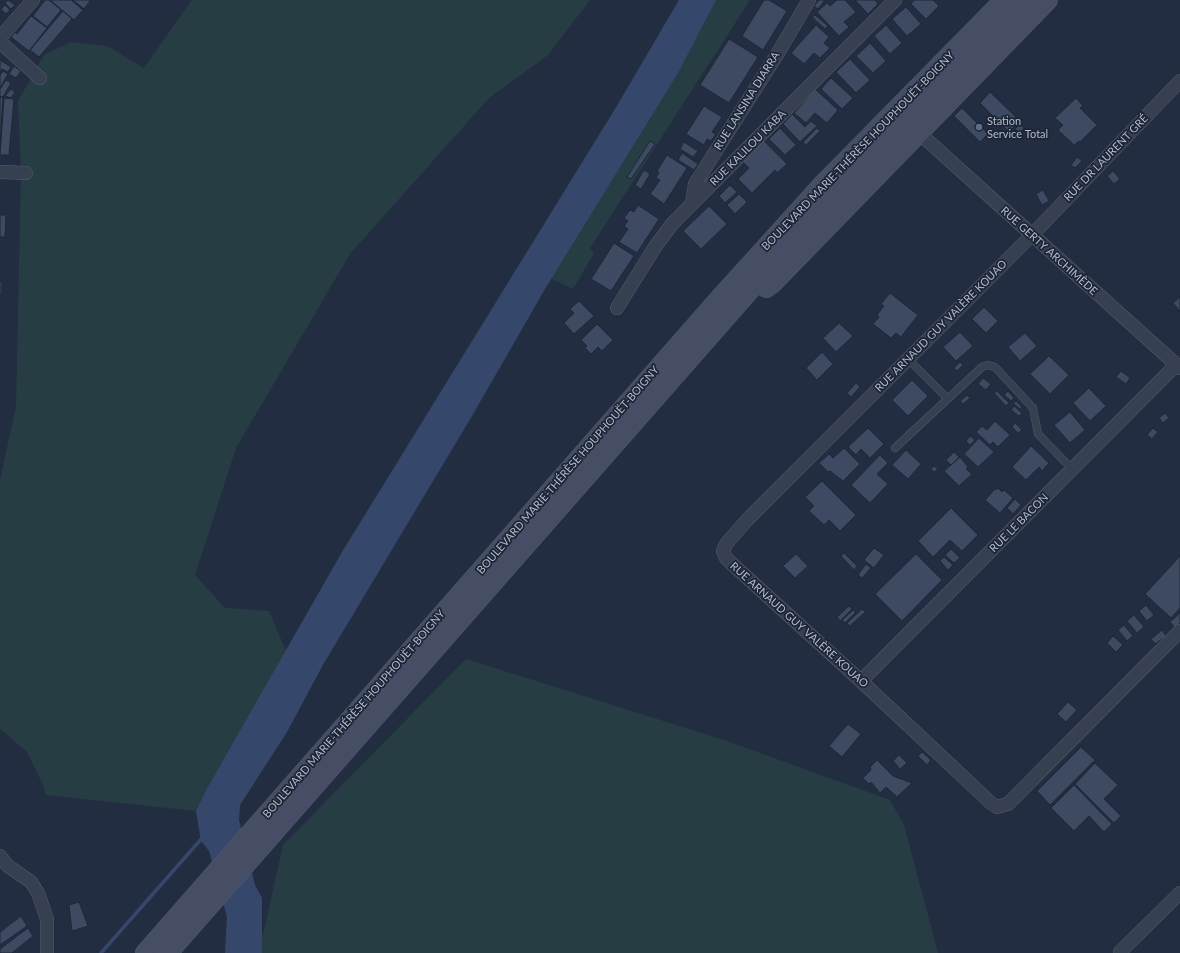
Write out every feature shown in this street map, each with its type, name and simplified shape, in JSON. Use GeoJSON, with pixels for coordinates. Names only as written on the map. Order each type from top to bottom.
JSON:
{"type":"FeatureCollection","features":[{"type":"Feature","properties":{"kind":"main road","name":"BOULEVARD MARIE-THÉRÈSE HOUPHOUËT-BOIGNY"},"geometry":{"type":"LineString","coordinates":[[168,953],[212,902],[252,849],[717,300],[823,184],[1004,0]]}},
{"type":"Feature","properties":{"kind":"main road","name":"BOULEVARD MARIE-THÉRÈSE HOUPHOUËT-BOIGNY"},"geometry":{"type":"LineString","coordinates":[[145,953],[210,879],[252,849],[809,223],[947,85],[1028,0]]}},
{"type":"Feature","properties":{"kind":"main road"},"geometry":{"type":"LineString","coordinates":[[729,314],[773,283],[918,132],[1048,0]]}},
{"type":"Feature","properties":{"kind":"street"},"geometry":{"type":"LineString","coordinates":[[0,38],[33,0]]}},
{"type":"Feature","properties":{"kind":"street","name":"RUE LANSINA DIARRA"},"geometry":{"type":"LineString","coordinates":[[692,204],[695,184],[778,53],[809,0]]}},
{"type":"Feature","properties":{"kind":"street","name":"RUE KALILOU KABA"},"geometry":{"type":"LineString","coordinates":[[617,308],[655,247],[672,224],[895,0]]}},
{"type":"Feature","properties":{"kind":"street"},"geometry":{"type":"LineString","coordinates":[[0,42],[40,78]]}},
{"type":"Feature","properties":{"kind":"street","name":"RUE DR LAURENT GRÉ"},"geometry":{"type":"LineString","coordinates":[[1032,235],[1180,81]]}},
{"type":"Feature","properties":{"kind":"street","name":"RUE GERTY ARCHIMÈDE"},"geometry":{"type":"LineString","coordinates":[[918,132],[1178,367]]}},
{"type":"Feature","properties":{"kind":"street"},"geometry":{"type":"LineString","coordinates":[[0,172],[26,173]]}},
{"type":"Feature","properties":{"kind":"street","name":"RUE ARNAUD GUY VALÈRE KOUAO"},"geometry":{"type":"LineString","coordinates":[[1032,235],[747,520],[726,544],[723,551],[731,564],[861,681],[990,803],[997,807],[1002,807],[1013,799],[1180,631]]}},
{"type":"Feature","properties":{"kind":"street","name":"RUE LE BACON"},"geometry":{"type":"LineString","coordinates":[[861,681],[1072,469],[1178,367]]}},
{"type":"Feature","properties":{"kind":"street"},"geometry":{"type":"LineString","coordinates":[[3,864],[31,882],[38,892],[47,919],[47,953]]}},
{"type":"Feature","properties":{"kind":"street"},"geometry":{"type":"LineString","coordinates":[[1120,952],[1180,893]]}},
{"type":"Feature","properties":{"kind":"lane"},"geometry":{"type":"LineString","coordinates":[[908,359],[947,398]]}},
{"type":"Feature","properties":{"kind":"lane"},"geometry":{"type":"LineString","coordinates":[[895,448],[947,398],[982,367],[988,365],[994,367],[1033,408],[1038,434],[1072,469]]}},
{"type":"Feature","properties":{"kind":"green space"},"geometry":{"type":"Polygon","coordinates":[[[192,0],[590,0],[548,55],[489,98],[350,254],[236,448],[195,575],[225,608],[269,611],[286,651],[206,790],[196,811],[46,795],[43,785],[27,752],[0,729],[0,480],[16,407],[21,169],[18,101],[44,55],[71,42],[107,46],[144,68],[192,0]]]}},
{"type":"Feature","properties":{"kind":"green space"},"geometry":{"type":"Polygon","coordinates":[[[701,0],[750,0],[590,248],[594,253],[573,289],[534,270],[701,0]]]}},
{"type":"Feature","properties":{"kind":"green space"},"geometry":{"type":"Polygon","coordinates":[[[466,659],[724,740],[890,800],[904,825],[938,953],[259,953],[283,845],[466,659]]]}},
{"type":"Feature","properties":{"kind":"water"},"geometry":{"type":"Polygon","coordinates":[[[679,0],[716,0],[678,73],[545,289],[472,416],[324,663],[287,732],[240,805],[239,820],[255,885],[262,898],[262,953],[225,953],[227,917],[209,851],[201,841],[196,811],[206,790],[342,552],[615,109],[679,0]]]}},
{"type":"Feature","properties":{"kind":"building"},"geometry":{"type":"Polygon","coordinates":[[[8,0],[15,5],[11,9],[5,3],[8,0]]]}},
{"type":"Feature","properties":{"kind":"building"},"geometry":{"type":"Polygon","coordinates":[[[45,0],[49,0],[61,10],[47,27],[33,16],[45,0]]]}},
{"type":"Feature","properties":{"kind":"building"},"geometry":{"type":"Polygon","coordinates":[[[50,0],[71,0],[83,10],[74,20],[50,0]]]}},
{"type":"Feature","properties":{"kind":"building"},"geometry":{"type":"Polygon","coordinates":[[[73,0],[89,0],[90,1],[84,9],[73,0]]]}},
{"type":"Feature","properties":{"kind":"building"},"geometry":{"type":"Polygon","coordinates":[[[764,0],[769,0],[787,11],[763,50],[742,36],[764,0]]]}},
{"type":"Feature","properties":{"kind":"building"},"geometry":{"type":"Polygon","coordinates":[[[819,0],[825,0],[818,9],[814,6],[819,0]]]}},
{"type":"Feature","properties":{"kind":"building"},"geometry":{"type":"Polygon","coordinates":[[[837,0],[845,0],[856,12],[844,22],[849,27],[839,36],[817,12],[827,3],[830,6],[837,0]]]}},
{"type":"Feature","properties":{"kind":"building"},"geometry":{"type":"Polygon","coordinates":[[[855,0],[875,0],[878,4],[868,14],[855,0]]]}},
{"type":"Feature","properties":{"kind":"building"},"geometry":{"type":"Polygon","coordinates":[[[914,0],[933,0],[939,6],[926,19],[911,4],[914,0]]]}},
{"type":"Feature","properties":{"kind":"building"},"geometry":{"type":"Polygon","coordinates":[[[5,5],[10,10],[6,14],[1,9],[5,5]]]}},
{"type":"Feature","properties":{"kind":"building"},"geometry":{"type":"Polygon","coordinates":[[[906,7],[921,24],[907,36],[892,19],[906,7]]]}},
{"type":"Feature","properties":{"kind":"building"},"geometry":{"type":"Polygon","coordinates":[[[63,11],[72,19],[39,57],[30,50],[63,11]]]}},
{"type":"Feature","properties":{"kind":"building"},"geometry":{"type":"Polygon","coordinates":[[[815,15],[828,26],[825,29],[812,17],[815,15]]]}},
{"type":"Feature","properties":{"kind":"building"},"geometry":{"type":"Polygon","coordinates":[[[31,16],[47,28],[29,51],[11,37],[15,32],[17,34],[31,16]]]}},
{"type":"Feature","properties":{"kind":"building"},"geometry":{"type":"Polygon","coordinates":[[[816,25],[829,37],[824,43],[830,48],[820,58],[814,53],[804,64],[791,53],[816,25]]]}},
{"type":"Feature","properties":{"kind":"building"},"geometry":{"type":"Polygon","coordinates":[[[886,25],[902,43],[890,54],[874,36],[886,25]]]}},
{"type":"Feature","properties":{"kind":"building"},"geometry":{"type":"Polygon","coordinates":[[[729,39],[758,57],[729,103],[700,85],[729,39]]]}},
{"type":"Feature","properties":{"kind":"building"},"geometry":{"type":"Polygon","coordinates":[[[870,43],[886,61],[873,73],[856,56],[870,43]]]}},
{"type":"Feature","properties":{"kind":"building"},"geometry":{"type":"Polygon","coordinates":[[[850,59],[870,80],[856,93],[836,72],[850,59]]]}},
{"type":"Feature","properties":{"kind":"building"},"geometry":{"type":"Polygon","coordinates":[[[0,60],[11,67],[8,72],[2,69],[0,73],[0,60]]]}},
{"type":"Feature","properties":{"kind":"building"},"geometry":{"type":"Polygon","coordinates":[[[14,66],[21,71],[16,78],[9,74],[14,66]]]}},
{"type":"Feature","properties":{"kind":"building"},"geometry":{"type":"Polygon","coordinates":[[[3,71],[8,74],[0,88],[0,75],[3,71]]]}},
{"type":"Feature","properties":{"kind":"building"},"geometry":{"type":"Polygon","coordinates":[[[831,78],[853,98],[842,109],[821,89],[831,78]]]}},
{"type":"Feature","properties":{"kind":"building"},"geometry":{"type":"Polygon","coordinates":[[[6,80],[11,83],[3,97],[0,96],[0,89],[6,80]]]}},
{"type":"Feature","properties":{"kind":"building"},"geometry":{"type":"Polygon","coordinates":[[[11,89],[15,92],[11,98],[5,96],[11,89]]]}},
{"type":"Feature","properties":{"kind":"building"},"geometry":{"type":"Polygon","coordinates":[[[815,89],[838,110],[827,123],[815,113],[806,123],[794,113],[815,89]]]}},
{"type":"Feature","properties":{"kind":"building"},"geometry":{"type":"Polygon","coordinates":[[[990,92],[1020,121],[1009,132],[980,103],[990,92]]]}},
{"type":"Feature","properties":{"kind":"building"},"geometry":{"type":"Polygon","coordinates":[[[0,97],[3,97],[0,146],[0,97]]]}},
{"type":"Feature","properties":{"kind":"building"},"geometry":{"type":"Polygon","coordinates":[[[4,98],[14,99],[9,155],[0,155],[4,98]]]}},
{"type":"Feature","properties":{"kind":"building"},"geometry":{"type":"Polygon","coordinates":[[[1076,98],[1083,106],[1080,108],[1097,125],[1080,142],[1079,141],[1074,145],[1058,130],[1063,125],[1055,118],[1076,98]]]}},
{"type":"Feature","properties":{"kind":"building"},"geometry":{"type":"Polygon","coordinates":[[[704,106],[722,117],[712,132],[716,134],[711,141],[707,139],[704,145],[686,134],[704,106]]]}},
{"type":"Feature","properties":{"kind":"building"},"geometry":{"type":"Polygon","coordinates":[[[962,108],[988,134],[980,142],[954,116],[962,108]]]}},
{"type":"Feature","properties":{"kind":"building"},"geometry":{"type":"Polygon","coordinates":[[[792,114],[805,127],[811,121],[817,126],[800,142],[783,124],[792,114]]]}},
{"type":"Feature","properties":{"kind":"building"},"geometry":{"type":"Polygon","coordinates":[[[1020,124],[1024,128],[1020,133],[1015,129],[1020,124]]]}},
{"type":"Feature","properties":{"kind":"building"},"geometry":{"type":"Polygon","coordinates":[[[780,128],[796,145],[785,155],[769,139],[780,128]]]}},
{"type":"Feature","properties":{"kind":"building"},"geometry":{"type":"Polygon","coordinates":[[[817,128],[820,131],[806,145],[803,142],[817,128]]]}},
{"type":"Feature","properties":{"kind":"building"},"geometry":{"type":"Polygon","coordinates":[[[763,140],[787,164],[777,173],[775,170],[752,193],[738,179],[749,168],[742,161],[763,140]]]}},
{"type":"Feature","properties":{"kind":"building"},"geometry":{"type":"Polygon","coordinates":[[[650,141],[655,144],[631,179],[627,177],[650,141]]]}},
{"type":"Feature","properties":{"kind":"building"},"geometry":{"type":"Polygon","coordinates":[[[684,142],[698,151],[693,157],[680,149],[684,142]]]}},
{"type":"Feature","properties":{"kind":"building"},"geometry":{"type":"Polygon","coordinates":[[[682,153],[698,164],[694,170],[678,160],[682,153]]]}},
{"type":"Feature","properties":{"kind":"building"},"geometry":{"type":"Polygon","coordinates":[[[667,155],[687,168],[664,204],[650,194],[660,180],[656,178],[659,172],[657,171],[667,155]]]}},
{"type":"Feature","properties":{"kind":"building"},"geometry":{"type":"Polygon","coordinates":[[[1077,157],[1082,161],[1075,168],[1071,165],[1077,157]]]}},
{"type":"Feature","properties":{"kind":"building"},"geometry":{"type":"Polygon","coordinates":[[[644,170],[650,174],[641,189],[635,185],[644,170]]]}},
{"type":"Feature","properties":{"kind":"building"},"geometry":{"type":"Polygon","coordinates":[[[1113,171],[1120,179],[1114,184],[1107,176],[1113,171]]]}},
{"type":"Feature","properties":{"kind":"building"},"geometry":{"type":"Polygon","coordinates":[[[730,185],[737,192],[725,203],[719,196],[730,185]]]}},
{"type":"Feature","properties":{"kind":"building"},"geometry":{"type":"Polygon","coordinates":[[[1043,190],[1049,201],[1042,205],[1036,194],[1043,190]]]}},
{"type":"Feature","properties":{"kind":"building"},"geometry":{"type":"Polygon","coordinates":[[[739,194],[747,202],[735,214],[727,205],[739,194]]]}},
{"type":"Feature","properties":{"kind":"building"},"geometry":{"type":"Polygon","coordinates":[[[638,205],[659,219],[637,253],[619,242],[628,229],[624,226],[628,221],[624,218],[630,210],[634,212],[638,205]]]}},
{"type":"Feature","properties":{"kind":"building"},"geometry":{"type":"Polygon","coordinates":[[[709,206],[727,224],[701,249],[683,231],[709,206]]]}},
{"type":"Feature","properties":{"kind":"building"},"geometry":{"type":"Polygon","coordinates":[[[0,215],[6,215],[5,237],[0,237],[0,215]]]}},
{"type":"Feature","properties":{"kind":"building"},"geometry":{"type":"Polygon","coordinates":[[[614,243],[634,256],[611,291],[591,279],[614,243]]]}},
{"type":"Feature","properties":{"kind":"building"},"geometry":{"type":"Polygon","coordinates":[[[0,281],[2,281],[2,294],[0,294],[0,281]]]}},
{"type":"Feature","properties":{"kind":"building"},"geometry":{"type":"Polygon","coordinates":[[[890,293],[918,315],[901,337],[896,333],[891,338],[873,324],[879,317],[877,315],[884,306],[881,304],[890,293]]]}},
{"type":"Feature","properties":{"kind":"building"},"geometry":{"type":"Polygon","coordinates":[[[1180,297],[1180,311],[1173,303],[1180,297]]]}},
{"type":"Feature","properties":{"kind":"building"},"geometry":{"type":"Polygon","coordinates":[[[579,301],[594,316],[574,334],[564,323],[574,313],[570,309],[579,301]]]}},
{"type":"Feature","properties":{"kind":"building"},"geometry":{"type":"Polygon","coordinates":[[[984,307],[998,321],[986,333],[972,319],[984,307]]]}},
{"type":"Feature","properties":{"kind":"building"},"geometry":{"type":"Polygon","coordinates":[[[839,323],[853,336],[836,352],[823,338],[839,323]]]}},
{"type":"Feature","properties":{"kind":"building"},"geometry":{"type":"Polygon","coordinates":[[[597,324],[613,340],[602,351],[598,347],[591,354],[585,348],[587,346],[581,340],[597,324]]]}},
{"type":"Feature","properties":{"kind":"building"},"geometry":{"type":"Polygon","coordinates":[[[960,332],[973,346],[956,361],[943,347],[960,332]]]}},
{"type":"Feature","properties":{"kind":"building"},"geometry":{"type":"Polygon","coordinates":[[[1025,333],[1037,346],[1020,361],[1008,347],[1025,333]]]}},
{"type":"Feature","properties":{"kind":"building"},"geometry":{"type":"Polygon","coordinates":[[[822,352],[833,364],[817,380],[806,368],[822,352]]]}},
{"type":"Feature","properties":{"kind":"building"},"geometry":{"type":"Polygon","coordinates":[[[1049,356],[1069,375],[1050,394],[1030,374],[1049,356]]]}},
{"type":"Feature","properties":{"kind":"building"},"geometry":{"type":"Polygon","coordinates":[[[960,362],[963,365],[957,371],[954,368],[960,362]]]}},
{"type":"Feature","properties":{"kind":"building"},"geometry":{"type":"Polygon","coordinates":[[[1121,371],[1130,378],[1126,384],[1116,377],[1121,371]]]}},
{"type":"Feature","properties":{"kind":"building"},"geometry":{"type":"Polygon","coordinates":[[[983,378],[991,384],[986,390],[978,384],[983,378]]]}},
{"type":"Feature","properties":{"kind":"building"},"geometry":{"type":"Polygon","coordinates":[[[912,380],[928,396],[908,416],[892,400],[912,380]]]}},
{"type":"Feature","properties":{"kind":"building"},"geometry":{"type":"Polygon","coordinates":[[[856,383],[860,387],[851,397],[847,393],[856,383]]]}},
{"type":"Feature","properties":{"kind":"building"},"geometry":{"type":"Polygon","coordinates":[[[1089,388],[1106,406],[1090,421],[1073,403],[1089,388]]]}},
{"type":"Feature","properties":{"kind":"building"},"geometry":{"type":"Polygon","coordinates":[[[997,391],[1009,403],[1006,406],[994,393],[997,391]]]}},
{"type":"Feature","properties":{"kind":"building"},"geometry":{"type":"Polygon","coordinates":[[[1008,391],[1014,398],[1011,401],[1004,395],[1008,391]]]}},
{"type":"Feature","properties":{"kind":"building"},"geometry":{"type":"Polygon","coordinates":[[[967,395],[970,398],[963,404],[960,401],[967,395]]]}},
{"type":"Feature","properties":{"kind":"building"},"geometry":{"type":"Polygon","coordinates":[[[1016,401],[1022,407],[1020,409],[1013,403],[1016,401]]]}},
{"type":"Feature","properties":{"kind":"building"},"geometry":{"type":"Polygon","coordinates":[[[1014,406],[1022,413],[1019,416],[1011,410],[1014,406]]]}},
{"type":"Feature","properties":{"kind":"building"},"geometry":{"type":"Polygon","coordinates":[[[1070,412],[1085,430],[1070,443],[1054,425],[1070,412]]]}},
{"type":"Feature","properties":{"kind":"building"},"geometry":{"type":"Polygon","coordinates":[[[1165,413],[1169,418],[1163,423],[1159,418],[1165,413]]]}},
{"type":"Feature","properties":{"kind":"building"},"geometry":{"type":"Polygon","coordinates":[[[995,421],[1010,435],[998,447],[993,442],[990,445],[976,432],[982,426],[987,430],[995,421]]]}},
{"type":"Feature","properties":{"kind":"building"},"geometry":{"type":"Polygon","coordinates":[[[1015,423],[1022,430],[1018,433],[1012,427],[1015,423]]]}},
{"type":"Feature","properties":{"kind":"building"},"geometry":{"type":"Polygon","coordinates":[[[868,428],[884,444],[870,458],[861,449],[856,455],[848,447],[868,428]]]}},
{"type":"Feature","properties":{"kind":"building"},"geometry":{"type":"Polygon","coordinates":[[[1153,428],[1158,432],[1152,439],[1147,435],[1153,428]]]}},
{"type":"Feature","properties":{"kind":"building"},"geometry":{"type":"Polygon","coordinates":[[[970,436],[975,440],[970,445],[966,441],[970,436]]]}},
{"type":"Feature","properties":{"kind":"building"},"geometry":{"type":"Polygon","coordinates":[[[979,438],[994,452],[978,467],[964,454],[979,438]]]}},
{"type":"Feature","properties":{"kind":"building"},"geometry":{"type":"Polygon","coordinates":[[[1031,446],[1049,463],[1042,471],[1039,467],[1026,480],[1012,467],[1031,446]]]}},
{"type":"Feature","properties":{"kind":"building"},"geometry":{"type":"Polygon","coordinates":[[[844,448],[860,464],[843,481],[830,471],[828,472],[819,463],[829,454],[833,458],[844,448]]]}},
{"type":"Feature","properties":{"kind":"building"},"geometry":{"type":"Polygon","coordinates":[[[906,450],[921,464],[908,479],[892,465],[906,450]]]}},
{"type":"Feature","properties":{"kind":"building"},"geometry":{"type":"Polygon","coordinates":[[[954,452],[959,457],[951,465],[946,460],[954,452]]]}},
{"type":"Feature","properties":{"kind":"building"},"geometry":{"type":"Polygon","coordinates":[[[880,455],[888,463],[877,474],[888,484],[870,503],[851,485],[880,455]]]}},
{"type":"Feature","properties":{"kind":"building"},"geometry":{"type":"Polygon","coordinates":[[[960,457],[968,467],[966,469],[972,474],[959,486],[944,471],[960,457]]]}},
{"type":"Feature","properties":{"kind":"building"},"geometry":{"type":"Polygon","coordinates":[[[933,466],[938,468],[935,472],[931,470],[933,466]]]}},
{"type":"Feature","properties":{"kind":"building"},"geometry":{"type":"Polygon","coordinates":[[[822,481],[856,515],[840,531],[829,520],[824,525],[809,511],[814,506],[805,497],[822,481]]]}},
{"type":"Feature","properties":{"kind":"building"},"geometry":{"type":"Polygon","coordinates":[[[998,488],[1002,492],[1004,490],[1013,498],[1000,513],[985,500],[995,489],[996,490],[998,488]]]}},
{"type":"Feature","properties":{"kind":"building"},"geometry":{"type":"Polygon","coordinates":[[[1015,499],[1021,505],[1013,514],[1007,508],[1015,499]]]}},
{"type":"Feature","properties":{"kind":"building"},"geometry":{"type":"Polygon","coordinates":[[[951,508],[978,535],[962,551],[950,540],[933,557],[918,541],[951,508]]]}},
{"type":"Feature","properties":{"kind":"building"},"geometry":{"type":"Polygon","coordinates":[[[874,548],[884,555],[874,568],[864,560],[874,548]]]}},
{"type":"Feature","properties":{"kind":"building"},"geometry":{"type":"Polygon","coordinates":[[[951,549],[960,558],[954,563],[945,555],[951,549]]]}},
{"type":"Feature","properties":{"kind":"building"},"geometry":{"type":"Polygon","coordinates":[[[844,553],[857,566],[854,570],[841,556],[844,553]]]}},
{"type":"Feature","properties":{"kind":"building"},"geometry":{"type":"Polygon","coordinates":[[[796,554],[808,566],[795,578],[783,566],[796,554]]]}},
{"type":"Feature","properties":{"kind":"building"},"geometry":{"type":"Polygon","coordinates":[[[916,554],[942,580],[902,621],[875,594],[916,554]]]}},
{"type":"Feature","properties":{"kind":"building"},"geometry":{"type":"Polygon","coordinates":[[[1180,556],[1180,608],[1171,618],[1145,594],[1180,556]]]}},
{"type":"Feature","properties":{"kind":"building"},"geometry":{"type":"Polygon","coordinates":[[[944,557],[953,565],[948,570],[940,561],[944,557]]]}},
{"type":"Feature","properties":{"kind":"building"},"geometry":{"type":"Polygon","coordinates":[[[866,564],[871,568],[862,578],[858,575],[866,564]]]}},
{"type":"Feature","properties":{"kind":"building"},"geometry":{"type":"Polygon","coordinates":[[[1146,605],[1154,615],[1147,621],[1139,611],[1146,605]]]}},
{"type":"Feature","properties":{"kind":"building"},"geometry":{"type":"Polygon","coordinates":[[[849,606],[852,609],[840,621],[837,617],[849,606]]]}},
{"type":"Feature","properties":{"kind":"building"},"geometry":{"type":"Polygon","coordinates":[[[862,609],[865,612],[850,626],[847,623],[862,609]]]}},
{"type":"Feature","properties":{"kind":"building"},"geometry":{"type":"Polygon","coordinates":[[[853,610],[856,612],[845,623],[842,620],[853,610]]]}},
{"type":"Feature","properties":{"kind":"building"},"geometry":{"type":"Polygon","coordinates":[[[1180,613],[1180,623],[1175,628],[1170,622],[1180,613]]]}},
{"type":"Feature","properties":{"kind":"building"},"geometry":{"type":"Polygon","coordinates":[[[1134,615],[1144,627],[1137,633],[1127,621],[1134,615]]]}},
{"type":"Feature","properties":{"kind":"building"},"geometry":{"type":"Polygon","coordinates":[[[1124,625],[1133,636],[1127,641],[1118,630],[1124,625]]]}},
{"type":"Feature","properties":{"kind":"building"},"geometry":{"type":"Polygon","coordinates":[[[1162,630],[1166,636],[1155,644],[1151,639],[1162,630]]]}},
{"type":"Feature","properties":{"kind":"building"},"geometry":{"type":"Polygon","coordinates":[[[1113,636],[1123,645],[1116,652],[1107,643],[1113,636]]]}},
{"type":"Feature","properties":{"kind":"building"},"geometry":{"type":"Polygon","coordinates":[[[1068,702],[1077,710],[1066,722],[1057,714],[1068,702]]]}},
{"type":"Feature","properties":{"kind":"building"},"geometry":{"type":"Polygon","coordinates":[[[848,724],[861,734],[842,757],[829,746],[848,724]]]}},
{"type":"Feature","properties":{"kind":"building"},"geometry":{"type":"Polygon","coordinates":[[[1081,747],[1095,760],[1050,805],[1037,791],[1081,747]]]}},
{"type":"Feature","properties":{"kind":"building"},"geometry":{"type":"Polygon","coordinates":[[[922,752],[931,760],[927,765],[918,756],[922,752]]]}},
{"type":"Feature","properties":{"kind":"building"},"geometry":{"type":"Polygon","coordinates":[[[899,755],[907,763],[900,769],[893,761],[899,755]]]}},
{"type":"Feature","properties":{"kind":"building"},"geometry":{"type":"Polygon","coordinates":[[[877,760],[893,776],[912,783],[897,797],[886,787],[880,793],[871,782],[869,784],[863,778],[871,770],[870,767],[877,760]]]}},
{"type":"Feature","properties":{"kind":"building"},"geometry":{"type":"Polygon","coordinates":[[[1095,763],[1118,785],[1104,799],[1121,816],[1114,823],[1075,784],[1095,763]]]}},
{"type":"Feature","properties":{"kind":"building"},"geometry":{"type":"Polygon","coordinates":[[[1074,785],[1112,824],[1104,832],[1089,816],[1074,831],[1051,808],[1074,785]]]}},
{"type":"Feature","properties":{"kind":"building"},"geometry":{"type":"Polygon","coordinates":[[[79,902],[88,926],[72,931],[69,905],[79,902]]]}},
{"type":"Feature","properties":{"kind":"building"},"geometry":{"type":"Polygon","coordinates":[[[21,916],[27,926],[0,945],[0,932],[21,916]]]}},
{"type":"Feature","properties":{"kind":"building"},"geometry":{"type":"Polygon","coordinates":[[[28,928],[33,936],[12,953],[0,953],[0,949],[28,928]]]}},
{"type":"Feature","properties":{"kind":"waterway"},"geometry":{"type":"LineString","coordinates":[[101,953],[203,837]]}},
{"type":"Feature","properties":{"kind":"place","name":"Station Service Total"},"geometry":{"type":"Point","coordinates":[979,127]}}]}
